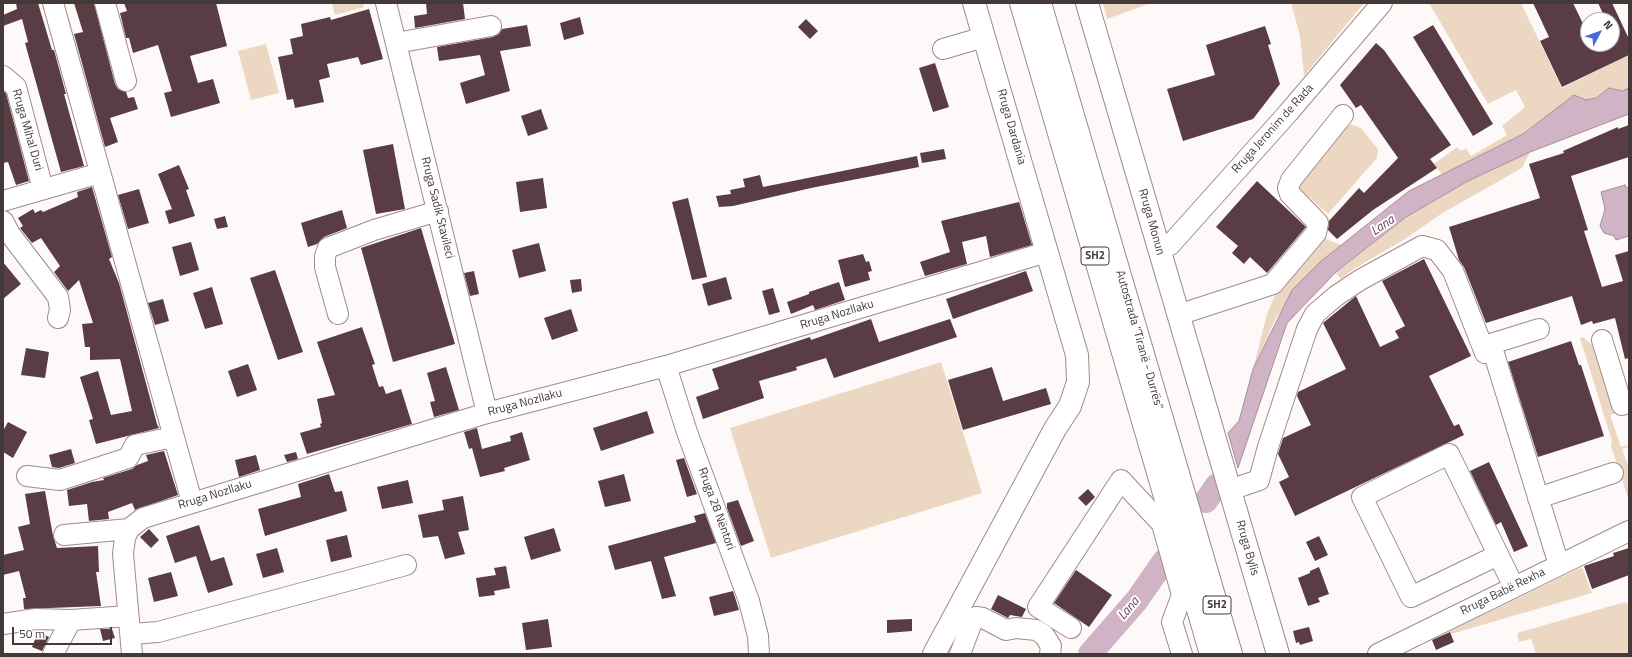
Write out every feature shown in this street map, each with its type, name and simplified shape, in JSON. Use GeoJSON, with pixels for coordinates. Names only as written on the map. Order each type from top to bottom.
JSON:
{"type":"FeatureCollection","features":[{"type":"Feature","properties":{"kind":"main road","name":"Rruga Dardania"},"geometry":{"type":"LineString","coordinates":[[934,654],[1055,429],[1070,406],[1078,382],[1077,355],[974,3]]}},
{"type":"Feature","properties":{"kind":"main road","name":"Autostrada \"Tiranë - Durrës\""},"geometry":{"type":"LineString","coordinates":[[1021,3],[1212,654]]}},
{"type":"Feature","properties":{"kind":"main road","name":"Autostrada \"Tiranë - Durrës\""},"geometry":{"type":"LineString","coordinates":[[1040,3],[1231,654]]}},
{"type":"Feature","properties":{"kind":"main road","name":"Rruga Monun"},"geometry":{"type":"LineString","coordinates":[[1087,3],[1216,442]]}},
{"type":"Feature","properties":{"kind":"main road","name":"Rruga Bylis"},"geometry":{"type":"LineString","coordinates":[[1216,442],[1278,654]]}},
{"type":"Feature","properties":{"kind":"street"},"geometry":{"type":"LineString","coordinates":[[53,3],[192,502]]}},
{"type":"Feature","properties":{"kind":"street"},"geometry":{"type":"LineString","coordinates":[[104,3],[126,80]]}},
{"type":"Feature","properties":{"kind":"street","name":"Rruga Sadik Stavileci"},"geometry":{"type":"LineString","coordinates":[[386,3],[487,413]]}},
{"type":"Feature","properties":{"kind":"street","name":"Rruga Jeronim de Rada"},"geometry":{"type":"LineString","coordinates":[[1159,249],[1170,245],[1288,113],[1377,5]]}},
{"type":"Feature","properties":{"kind":"street"},"geometry":{"type":"LineString","coordinates":[[396,43],[491,26]]}},
{"type":"Feature","properties":{"kind":"street"},"geometry":{"type":"LineString","coordinates":[[943,49],[984,37]]}},
{"type":"Feature","properties":{"kind":"street","name":"Rruga Mihal Duri"},"geometry":{"type":"LineString","coordinates":[[3,76],[16,87],[43,189]]}},
{"type":"Feature","properties":{"kind":"street"},"geometry":{"type":"LineString","coordinates":[[1178,315],[1273,284],[1316,233],[1318,223],[1290,194],[1288,188],[1291,180],[1343,115]]}},
{"type":"Feature","properties":{"kind":"street"},"geometry":{"type":"LineString","coordinates":[[3,201],[100,173]]}},
{"type":"Feature","properties":{"kind":"street"},"geometry":{"type":"LineString","coordinates":[[338,314],[325,267],[325,256],[328,248],[374,230],[438,211]]}},
{"type":"Feature","properties":{"kind":"street"},"geometry":{"type":"LineString","coordinates":[[3,221],[19,246],[58,297],[60,310],[58,318]]}},
{"type":"Feature","properties":{"kind":"street"},"geometry":{"type":"LineString","coordinates":[[1230,490],[1259,480],[1268,447],[1307,329],[1315,314],[1336,296],[1360,280],[1422,246],[1438,250],[1450,266],[1485,354]]}},
{"type":"Feature","properties":{"kind":"street","name":"Rruga Nozllaku"},"geometry":{"type":"LineString","coordinates":[[129,529],[143,518],[192,502],[487,413],[666,366],[1047,252]]}},
{"type":"Feature","properties":{"kind":"street"},"geometry":{"type":"LineString","coordinates":[[1539,329],[1491,344],[1559,565]]}},
{"type":"Feature","properties":{"kind":"street"},"geometry":{"type":"LineString","coordinates":[[1602,340],[1622,405],[1629,403]]}},
{"type":"Feature","properties":{"kind":"street","name":"Rruga 28 Nëntori"},"geometry":{"type":"LineString","coordinates":[[666,366],[687,432],[749,601],[758,636],[759,654]]}},
{"type":"Feature","properties":{"kind":"street"},"geometry":{"type":"LineString","coordinates":[[27,476],[60,480],[128,458],[135,446],[173,437]]}},
{"type":"Feature","properties":{"kind":"street"},"geometry":{"type":"LineString","coordinates":[[1498,555],[1411,597],[1362,497],[1450,454],[1514,587]]}},
{"type":"Feature","properties":{"kind":"street"},"geometry":{"type":"LineString","coordinates":[[1538,498],[1613,473]]}},
{"type":"Feature","properties":{"kind":"street"},"geometry":{"type":"LineString","coordinates":[[1025,629],[1121,480],[1162,524],[1182,595],[1172,622],[1182,654]]}},
{"type":"Feature","properties":{"kind":"street"},"geometry":{"type":"LineString","coordinates":[[64,535],[129,529],[125,538],[123,554],[132,654]]}},
{"type":"Feature","properties":{"kind":"street","name":"Rruga Babë Rexha"},"geometry":{"type":"LineString","coordinates":[[1378,654],[1629,531]]}},
{"type":"Feature","properties":{"kind":"street"},"geometry":{"type":"LineString","coordinates":[[3,624],[36,619],[71,620],[130,625],[158,632],[406,565]]}},
{"type":"Feature","properties":{"kind":"street"},"geometry":{"type":"LineString","coordinates":[[1038,607],[1071,628]]}},
{"type":"Feature","properties":{"kind":"street"},"geometry":{"type":"LineString","coordinates":[[960,654],[972,622],[976,617],[983,618],[1006,630],[1016,628],[1036,630],[1044,634],[1050,646],[1050,654]]}},
{"type":"Feature","properties":{"kind":"street"},"geometry":{"type":"LineString","coordinates":[[53,654],[71,620]]}},
{"type":"Feature","properties":{"kind":"shaded area"},"geometry":{"type":"Polygon","coordinates":[[[332,3],[363,3],[364,7],[335,15],[332,3]]]}},
{"type":"Feature","properties":{"kind":"shaded area"},"geometry":{"type":"Polygon","coordinates":[[[1103,3],[1151,3],[1107,19],[1103,3]]]}},
{"type":"Feature","properties":{"kind":"shaded area"},"geometry":{"type":"Polygon","coordinates":[[[1291,3],[1364,3],[1304,76],[1300,36],[1291,3]]]}},
{"type":"Feature","properties":{"kind":"shaded area"},"geometry":{"type":"Polygon","coordinates":[[[1429,3],[1521,3],[1562,88],[1629,55],[1629,88],[1622,91],[1609,88],[1596,98],[1586,100],[1574,96],[1523,134],[1442,175],[1434,164],[1457,147],[1461,151],[1466,148],[1471,156],[1507,135],[1502,126],[1525,107],[1516,90],[1488,104],[1429,3]]]}},
{"type":"Feature","properties":{"kind":"shaded area"},"geometry":{"type":"Polygon","coordinates":[[[266,44],[279,93],[251,100],[238,51],[266,44]]]}},
{"type":"Feature","properties":{"kind":"shaded area"},"geometry":{"type":"Polygon","coordinates":[[[1351,124],[1361,128],[1378,149],[1377,158],[1328,214],[1302,191],[1300,187],[1322,146],[1351,124]]]}},
{"type":"Feature","properties":{"kind":"shaded area"},"geometry":{"type":"Polygon","coordinates":[[[1530,152],[1522,168],[1441,214],[1405,239],[1352,270],[1341,279],[1336,273],[1406,217],[1468,181],[1530,152]]]}},
{"type":"Feature","properties":{"kind":"shaded area"},"geometry":{"type":"Polygon","coordinates":[[[1321,237],[1341,245],[1320,262],[1276,318],[1253,369],[1267,314],[1281,282],[1321,237]]]}},
{"type":"Feature","properties":{"kind":"shaded area"},"geometry":{"type":"Polygon","coordinates":[[[1583,337],[1599,351],[1629,409],[1610,415],[1621,447],[1629,445],[1629,447],[1622,449],[1629,469],[1629,501],[1611,446],[1612,441],[1580,338],[1583,337]]]}},
{"type":"Feature","properties":{"kind":"shaded area"},"geometry":{"type":"Polygon","coordinates":[[[941,362],[982,493],[771,558],[730,428],[941,362]]]}},
{"type":"Feature","properties":{"kind":"shaded area"},"geometry":{"type":"Polygon","coordinates":[[[1582,567],[1592,593],[1451,634],[1450,631],[1582,567]]]}},
{"type":"Feature","properties":{"kind":"shaded area"},"geometry":{"type":"Polygon","coordinates":[[[1625,602],[1629,604],[1629,654],[1536,654],[1531,639],[1519,642],[1517,633],[1625,602]]]}},
{"type":"Feature","properties":{"kind":"water"},"geometry":{"type":"Polygon","coordinates":[[[1609,88],[1622,91],[1629,88],[1629,114],[1530,152],[1468,181],[1406,217],[1336,272],[1287,323],[1238,468],[1228,433],[1239,421],[1253,369],[1292,290],[1320,262],[1409,191],[1523,134],[1574,95],[1586,100],[1596,98],[1609,88]]]}},
{"type":"Feature","properties":{"kind":"water"},"geometry":{"type":"Polygon","coordinates":[[[1625,185],[1629,189],[1629,236],[1616,240],[1614,236],[1604,233],[1600,226],[1605,209],[1601,192],[1625,185]]]}},
{"type":"Feature","properties":{"kind":"building"},"geometry":{"type":"Polygon","coordinates":[[[16,3],[38,3],[52,50],[54,50],[66,94],[64,94],[84,166],[61,172],[25,43],[28,42],[22,19],[3,26],[3,15],[17,9],[16,3]]]}},
{"type":"Feature","properties":{"kind":"building"},"geometry":{"type":"Polygon","coordinates":[[[74,3],[94,3],[115,84],[118,89],[126,92],[128,98],[134,97],[138,109],[110,118],[118,142],[105,147],[74,34],[83,32],[74,3]]]}},
{"type":"Feature","properties":{"kind":"building"},"geometry":{"type":"Polygon","coordinates":[[[124,3],[216,3],[227,46],[190,56],[198,83],[213,79],[220,103],[171,117],[164,93],[172,91],[158,45],[133,53],[129,38],[126,38],[120,13],[127,11],[124,3]]]}},
{"type":"Feature","properties":{"kind":"building"},"geometry":{"type":"Polygon","coordinates":[[[426,3],[463,3],[465,19],[415,28],[414,16],[427,14],[426,3]]]}},
{"type":"Feature","properties":{"kind":"building"},"geometry":{"type":"Polygon","coordinates":[[[1533,3],[1573,3],[1580,17],[1580,52],[1620,52],[1620,20],[1629,39],[1629,55],[1562,87],[1540,41],[1549,37],[1533,3]]]}},
{"type":"Feature","properties":{"kind":"building"},"geometry":{"type":"Polygon","coordinates":[[[1598,3],[1612,3],[1616,12],[1602,12],[1598,3]]]}},
{"type":"Feature","properties":{"kind":"building"},"geometry":{"type":"Polygon","coordinates":[[[369,9],[383,59],[361,65],[358,57],[327,64],[330,77],[319,80],[324,102],[295,108],[293,99],[287,100],[278,57],[293,54],[290,39],[303,36],[301,24],[330,17],[331,20],[369,9]]]}},
{"type":"Feature","properties":{"kind":"building"},"geometry":{"type":"Polygon","coordinates":[[[580,17],[584,34],[564,40],[560,23],[580,17]]]}},
{"type":"Feature","properties":{"kind":"building"},"geometry":{"type":"Polygon","coordinates":[[[806,19],[818,31],[810,39],[798,27],[806,19]]]}},
{"type":"Feature","properties":{"kind":"building"},"geometry":{"type":"Polygon","coordinates":[[[527,25],[531,46],[500,51],[510,91],[466,104],[460,83],[485,75],[480,55],[439,61],[437,47],[493,37],[499,34],[502,29],[527,25]]]}},
{"type":"Feature","properties":{"kind":"building"},"geometry":{"type":"Polygon","coordinates":[[[1433,25],[1493,124],[1473,136],[1413,37],[1433,25]]]}},
{"type":"Feature","properties":{"kind":"building"},"geometry":{"type":"Polygon","coordinates":[[[1265,26],[1271,44],[1268,45],[1280,84],[1253,119],[1183,141],[1167,89],[1215,75],[1206,45],[1265,26]]]}},
{"type":"Feature","properties":{"kind":"building"},"geometry":{"type":"Polygon","coordinates":[[[1376,43],[1384,50],[1451,145],[1430,159],[1437,168],[1373,210],[1337,239],[1328,230],[1329,221],[1359,188],[1364,193],[1398,158],[1361,105],[1356,108],[1340,85],[1376,43]]]}},
{"type":"Feature","properties":{"kind":"building"},"geometry":{"type":"Polygon","coordinates":[[[935,63],[949,107],[933,112],[919,68],[935,63]]]}},
{"type":"Feature","properties":{"kind":"building"},"geometry":{"type":"Polygon","coordinates":[[[3,91],[6,93],[29,181],[16,185],[8,162],[3,163],[3,91]]]}},
{"type":"Feature","properties":{"kind":"building"},"geometry":{"type":"Polygon","coordinates":[[[541,109],[548,129],[528,136],[521,116],[541,109]]]}},
{"type":"Feature","properties":{"kind":"building"},"geometry":{"type":"Polygon","coordinates":[[[1629,125],[1629,157],[1571,176],[1588,230],[1584,231],[1602,287],[1623,281],[1615,255],[1629,251],[1629,358],[1625,359],[1615,318],[1593,324],[1592,321],[1581,325],[1572,296],[1486,323],[1464,267],[1459,260],[1449,227],[1540,198],[1529,164],[1564,153],[1563,151],[1618,127],[1618,129],[1629,125]]]}},
{"type":"Feature","properties":{"kind":"building"},"geometry":{"type":"Polygon","coordinates":[[[393,144],[405,209],[376,214],[363,150],[393,144]]]}},
{"type":"Feature","properties":{"kind":"building"},"geometry":{"type":"Polygon","coordinates":[[[944,149],[946,159],[922,163],[920,153],[944,149]]]}},
{"type":"Feature","properties":{"kind":"building"},"geometry":{"type":"Polygon","coordinates":[[[917,156],[919,167],[811,188],[733,206],[719,207],[716,196],[731,194],[730,190],[745,187],[743,179],[760,175],[763,187],[917,156]]]}},
{"type":"Feature","properties":{"kind":"building"},"geometry":{"type":"Polygon","coordinates":[[[179,165],[189,189],[186,190],[195,216],[169,224],[165,211],[172,209],[158,174],[179,165]]]}},
{"type":"Feature","properties":{"kind":"building"},"geometry":{"type":"Polygon","coordinates":[[[543,178],[547,208],[520,212],[516,182],[543,178]]]}},
{"type":"Feature","properties":{"kind":"building"},"geometry":{"type":"Polygon","coordinates":[[[1257,181],[1306,227],[1267,273],[1250,257],[1244,264],[1232,253],[1238,246],[1216,227],[1257,181]]]}},
{"type":"Feature","properties":{"kind":"building"},"geometry":{"type":"Polygon","coordinates":[[[92,187],[112,257],[109,259],[119,283],[159,428],[96,444],[89,420],[93,419],[80,377],[98,371],[111,415],[132,411],[120,359],[90,360],[90,347],[85,347],[82,324],[93,323],[79,280],[68,291],[54,272],[60,266],[41,238],[32,243],[20,228],[23,226],[18,218],[33,209],[35,213],[41,210],[43,212],[78,197],[77,192],[92,187]]]}},
{"type":"Feature","properties":{"kind":"building"},"geometry":{"type":"Polygon","coordinates":[[[139,189],[149,223],[128,229],[118,195],[139,189]]]}},
{"type":"Feature","properties":{"kind":"building"},"geometry":{"type":"Polygon","coordinates":[[[688,198],[707,277],[692,280],[672,202],[688,198]]]}},
{"type":"Feature","properties":{"kind":"building"},"geometry":{"type":"Polygon","coordinates":[[[1019,202],[1032,245],[990,257],[986,236],[962,242],[967,264],[925,276],[920,262],[950,252],[941,221],[1019,202]]]}},
{"type":"Feature","properties":{"kind":"building"},"geometry":{"type":"Polygon","coordinates":[[[342,210],[347,228],[324,237],[317,244],[308,247],[301,223],[342,210]]]}},
{"type":"Feature","properties":{"kind":"building"},"geometry":{"type":"Polygon","coordinates":[[[225,216],[228,227],[217,229],[214,219],[225,216]]]}},
{"type":"Feature","properties":{"kind":"building"},"geometry":{"type":"Polygon","coordinates":[[[421,228],[455,344],[393,362],[361,248],[421,228]]]}},
{"type":"Feature","properties":{"kind":"building"},"geometry":{"type":"Polygon","coordinates":[[[191,242],[199,270],[180,276],[172,247],[191,242]]]}},
{"type":"Feature","properties":{"kind":"building"},"geometry":{"type":"Polygon","coordinates":[[[539,243],[546,271],[519,278],[512,250],[539,243]]]}},
{"type":"Feature","properties":{"kind":"building"},"geometry":{"type":"Polygon","coordinates":[[[863,254],[866,262],[869,261],[872,271],[868,272],[870,280],[845,287],[838,260],[863,254]]]}},
{"type":"Feature","properties":{"kind":"building"},"geometry":{"type":"Polygon","coordinates":[[[1424,259],[1471,356],[1429,376],[1454,426],[1459,424],[1464,435],[1295,516],[1279,482],[1289,477],[1278,454],[1283,438],[1311,425],[1297,396],[1298,392],[1346,369],[1323,323],[1356,296],[1380,347],[1399,338],[1395,331],[1405,326],[1382,281],[1424,259]]]}},
{"type":"Feature","properties":{"kind":"building"},"geometry":{"type":"Polygon","coordinates":[[[3,262],[21,284],[3,299],[3,262]]]}},
{"type":"Feature","properties":{"kind":"building"},"geometry":{"type":"Polygon","coordinates":[[[275,270],[303,352],[278,360],[250,278],[275,270]]]}},
{"type":"Feature","properties":{"kind":"building"},"geometry":{"type":"Polygon","coordinates":[[[474,271],[479,294],[470,296],[464,273],[474,271]]]}},
{"type":"Feature","properties":{"kind":"building"},"geometry":{"type":"Polygon","coordinates":[[[1026,271],[1033,291],[953,319],[946,299],[1026,271]]]}},
{"type":"Feature","properties":{"kind":"building"},"geometry":{"type":"Polygon","coordinates":[[[726,277],[732,299],[708,306],[702,284],[726,277]]]}},
{"type":"Feature","properties":{"kind":"building"},"geometry":{"type":"Polygon","coordinates":[[[581,279],[582,291],[572,293],[570,280],[581,279]]]}},
{"type":"Feature","properties":{"kind":"building"},"geometry":{"type":"Polygon","coordinates":[[[839,282],[845,300],[815,310],[813,305],[791,314],[787,302],[809,294],[809,292],[839,282]]]}},
{"type":"Feature","properties":{"kind":"building"},"geometry":{"type":"Polygon","coordinates":[[[212,287],[223,324],[205,329],[193,293],[212,287]]]}},
{"type":"Feature","properties":{"kind":"building"},"geometry":{"type":"Polygon","coordinates":[[[773,288],[780,312],[769,315],[762,291],[773,288]]]}},
{"type":"Feature","properties":{"kind":"building"},"geometry":{"type":"Polygon","coordinates":[[[163,299],[169,321],[155,325],[148,303],[163,299]]]}},
{"type":"Feature","properties":{"kind":"building"},"geometry":{"type":"Polygon","coordinates":[[[571,309],[578,331],[552,340],[544,318],[571,309]]]}},
{"type":"Feature","properties":{"kind":"building"},"geometry":{"type":"Polygon","coordinates":[[[871,319],[879,342],[950,319],[957,337],[834,378],[826,358],[796,367],[797,370],[759,381],[764,398],[703,419],[696,397],[719,389],[712,369],[810,337],[811,340],[871,319]]]}},
{"type":"Feature","properties":{"kind":"building"},"geometry":{"type":"Polygon","coordinates":[[[362,327],[375,364],[372,365],[379,387],[383,386],[386,394],[401,389],[412,424],[307,454],[300,433],[321,427],[320,424],[322,423],[317,399],[335,395],[317,342],[362,327]]]}},
{"type":"Feature","properties":{"kind":"building"},"geometry":{"type":"Polygon","coordinates":[[[1571,341],[1579,365],[1581,365],[1604,436],[1538,457],[1508,362],[1571,341]]]}},
{"type":"Feature","properties":{"kind":"building"},"geometry":{"type":"Polygon","coordinates":[[[26,348],[49,352],[45,378],[21,375],[26,348]]]}},
{"type":"Feature","properties":{"kind":"building"},"geometry":{"type":"Polygon","coordinates":[[[248,364],[257,390],[237,397],[228,371],[248,364]]]}},
{"type":"Feature","properties":{"kind":"building"},"geometry":{"type":"Polygon","coordinates":[[[446,367],[459,410],[434,417],[430,402],[435,401],[427,373],[446,367]]]}},
{"type":"Feature","properties":{"kind":"building"},"geometry":{"type":"Polygon","coordinates":[[[992,367],[1003,401],[1046,388],[1051,404],[963,430],[948,380],[992,367]]]}},
{"type":"Feature","properties":{"kind":"building"},"geometry":{"type":"Polygon","coordinates":[[[647,411],[654,433],[601,451],[593,428],[647,411]]]}},
{"type":"Feature","properties":{"kind":"building"},"geometry":{"type":"Polygon","coordinates":[[[8,422],[27,432],[13,458],[3,452],[3,431],[8,422]]]}},
{"type":"Feature","properties":{"kind":"building"},"geometry":{"type":"Polygon","coordinates":[[[477,428],[482,449],[511,441],[510,436],[522,432],[530,460],[504,468],[505,471],[480,477],[472,448],[469,449],[464,432],[477,428]]]}},
{"type":"Feature","properties":{"kind":"building"},"geometry":{"type":"Polygon","coordinates":[[[71,449],[75,463],[59,468],[52,467],[49,455],[71,449]]]}},
{"type":"Feature","properties":{"kind":"building"},"geometry":{"type":"Polygon","coordinates":[[[164,451],[178,495],[135,510],[132,503],[108,512],[109,519],[89,521],[87,504],[69,506],[67,490],[92,482],[104,480],[103,478],[132,469],[137,465],[148,461],[146,455],[164,451]]]}},
{"type":"Feature","properties":{"kind":"building"},"geometry":{"type":"Polygon","coordinates":[[[296,452],[298,459],[287,462],[284,455],[296,452]]]}},
{"type":"Feature","properties":{"kind":"building"},"geometry":{"type":"Polygon","coordinates":[[[256,455],[260,470],[239,477],[235,460],[256,455]]]}},
{"type":"Feature","properties":{"kind":"building"},"geometry":{"type":"Polygon","coordinates":[[[684,458],[697,494],[687,497],[676,460],[684,458]]]}},
{"type":"Feature","properties":{"kind":"building"},"geometry":{"type":"Polygon","coordinates":[[[1489,462],[1528,546],[1514,552],[1501,522],[1496,525],[1470,471],[1489,462]]]}},
{"type":"Feature","properties":{"kind":"building"},"geometry":{"type":"Polygon","coordinates":[[[329,474],[335,492],[342,491],[347,511],[265,536],[258,509],[301,497],[298,484],[329,474]]]}},
{"type":"Feature","properties":{"kind":"building"},"geometry":{"type":"Polygon","coordinates":[[[624,474],[631,501],[605,507],[598,481],[624,474]]]}},
{"type":"Feature","properties":{"kind":"building"},"geometry":{"type":"Polygon","coordinates":[[[408,480],[413,503],[382,509],[377,487],[408,480]]]}},
{"type":"Feature","properties":{"kind":"building"},"geometry":{"type":"Polygon","coordinates":[[[1088,489],[1095,497],[1086,506],[1078,498],[1088,489]]]}},
{"type":"Feature","properties":{"kind":"building"},"geometry":{"type":"Polygon","coordinates":[[[45,491],[53,536],[57,548],[98,546],[99,572],[96,572],[101,606],[24,609],[23,598],[26,598],[19,571],[3,575],[3,555],[24,550],[18,527],[30,524],[25,494],[45,491]]]}},
{"type":"Feature","properties":{"kind":"building"},"geometry":{"type":"Polygon","coordinates":[[[463,496],[469,530],[458,532],[465,554],[445,559],[438,536],[423,538],[418,515],[444,510],[442,500],[463,496]]]}},
{"type":"Feature","properties":{"kind":"building"},"geometry":{"type":"Polygon","coordinates":[[[738,500],[754,541],[741,546],[727,508],[727,503],[738,500]]]}},
{"type":"Feature","properties":{"kind":"building"},"geometry":{"type":"Polygon","coordinates":[[[705,513],[716,543],[664,557],[676,596],[662,599],[651,561],[615,570],[608,546],[696,522],[694,516],[705,513]]]}},
{"type":"Feature","properties":{"kind":"building"},"geometry":{"type":"Polygon","coordinates":[[[199,525],[211,561],[224,557],[233,585],[208,593],[196,556],[175,563],[166,536],[199,525]]]}},
{"type":"Feature","properties":{"kind":"building"},"geometry":{"type":"Polygon","coordinates":[[[554,528],[561,551],[531,560],[524,537],[554,528]]]}},
{"type":"Feature","properties":{"kind":"building"},"geometry":{"type":"Polygon","coordinates":[[[149,529],[159,540],[151,548],[140,537],[149,529]]]}},
{"type":"Feature","properties":{"kind":"building"},"geometry":{"type":"Polygon","coordinates":[[[347,535],[352,557],[331,562],[326,540],[347,535]]]}},
{"type":"Feature","properties":{"kind":"building"},"geometry":{"type":"Polygon","coordinates":[[[1319,536],[1328,555],[1315,561],[1306,542],[1319,536]]]}},
{"type":"Feature","properties":{"kind":"building"},"geometry":{"type":"Polygon","coordinates":[[[277,548],[284,572],[263,578],[256,554],[277,548]]]}},
{"type":"Feature","properties":{"kind":"building"},"geometry":{"type":"Polygon","coordinates":[[[1629,548],[1629,575],[1592,589],[1584,566],[1614,556],[1613,553],[1629,548]]]}},
{"type":"Feature","properties":{"kind":"building"},"geometry":{"type":"Polygon","coordinates":[[[506,566],[510,588],[494,591],[495,595],[479,597],[476,578],[496,575],[494,568],[506,566]]]}},
{"type":"Feature","properties":{"kind":"building"},"geometry":{"type":"Polygon","coordinates":[[[1319,567],[1329,594],[1318,598],[1320,602],[1308,606],[1298,578],[1319,567]]]}},
{"type":"Feature","properties":{"kind":"building"},"geometry":{"type":"Polygon","coordinates":[[[1076,570],[1112,595],[1089,627],[1054,603],[1076,570]]]}},
{"type":"Feature","properties":{"kind":"building"},"geometry":{"type":"Polygon","coordinates":[[[171,572],[178,596],[154,602],[148,578],[171,572]]]}},
{"type":"Feature","properties":{"kind":"building"},"geometry":{"type":"Polygon","coordinates":[[[733,591],[739,610],[714,616],[709,597],[733,591]]]}},
{"type":"Feature","properties":{"kind":"building"},"geometry":{"type":"Polygon","coordinates":[[[998,595],[1026,609],[1022,617],[1010,615],[1008,618],[991,609],[998,595]]]}},
{"type":"Feature","properties":{"kind":"building"},"geometry":{"type":"Polygon","coordinates":[[[548,619],[552,647],[526,650],[522,623],[548,619]]]}},
{"type":"Feature","properties":{"kind":"building"},"geometry":{"type":"Polygon","coordinates":[[[912,619],[912,631],[887,633],[887,620],[912,619]]]}},
{"type":"Feature","properties":{"kind":"building"},"geometry":{"type":"Polygon","coordinates":[[[1309,627],[1313,641],[1300,645],[1299,642],[1296,643],[1293,631],[1309,627]]]}},
{"type":"Feature","properties":{"kind":"building"},"geometry":{"type":"Polygon","coordinates":[[[100,629],[112,629],[115,638],[103,641],[100,629]]]}},
{"type":"Feature","properties":{"kind":"building"},"geometry":{"type":"Polygon","coordinates":[[[38,632],[49,637],[42,651],[32,647],[38,632]]]}},
{"type":"Feature","properties":{"kind":"building"},"geometry":{"type":"Polygon","coordinates":[[[1450,632],[1454,642],[1436,650],[1432,640],[1450,632]]]}},
{"type":"Feature","properties":{"kind":"waterway","name":"Lana"},"geometry":{"type":"LineString","coordinates":[[1206,501],[1217,485]]}},
{"type":"Feature","properties":{"kind":"waterway","name":"Lana"},"geometry":{"type":"LineString","coordinates":[[1090,654],[1137,600],[1164,561]]}}]}
